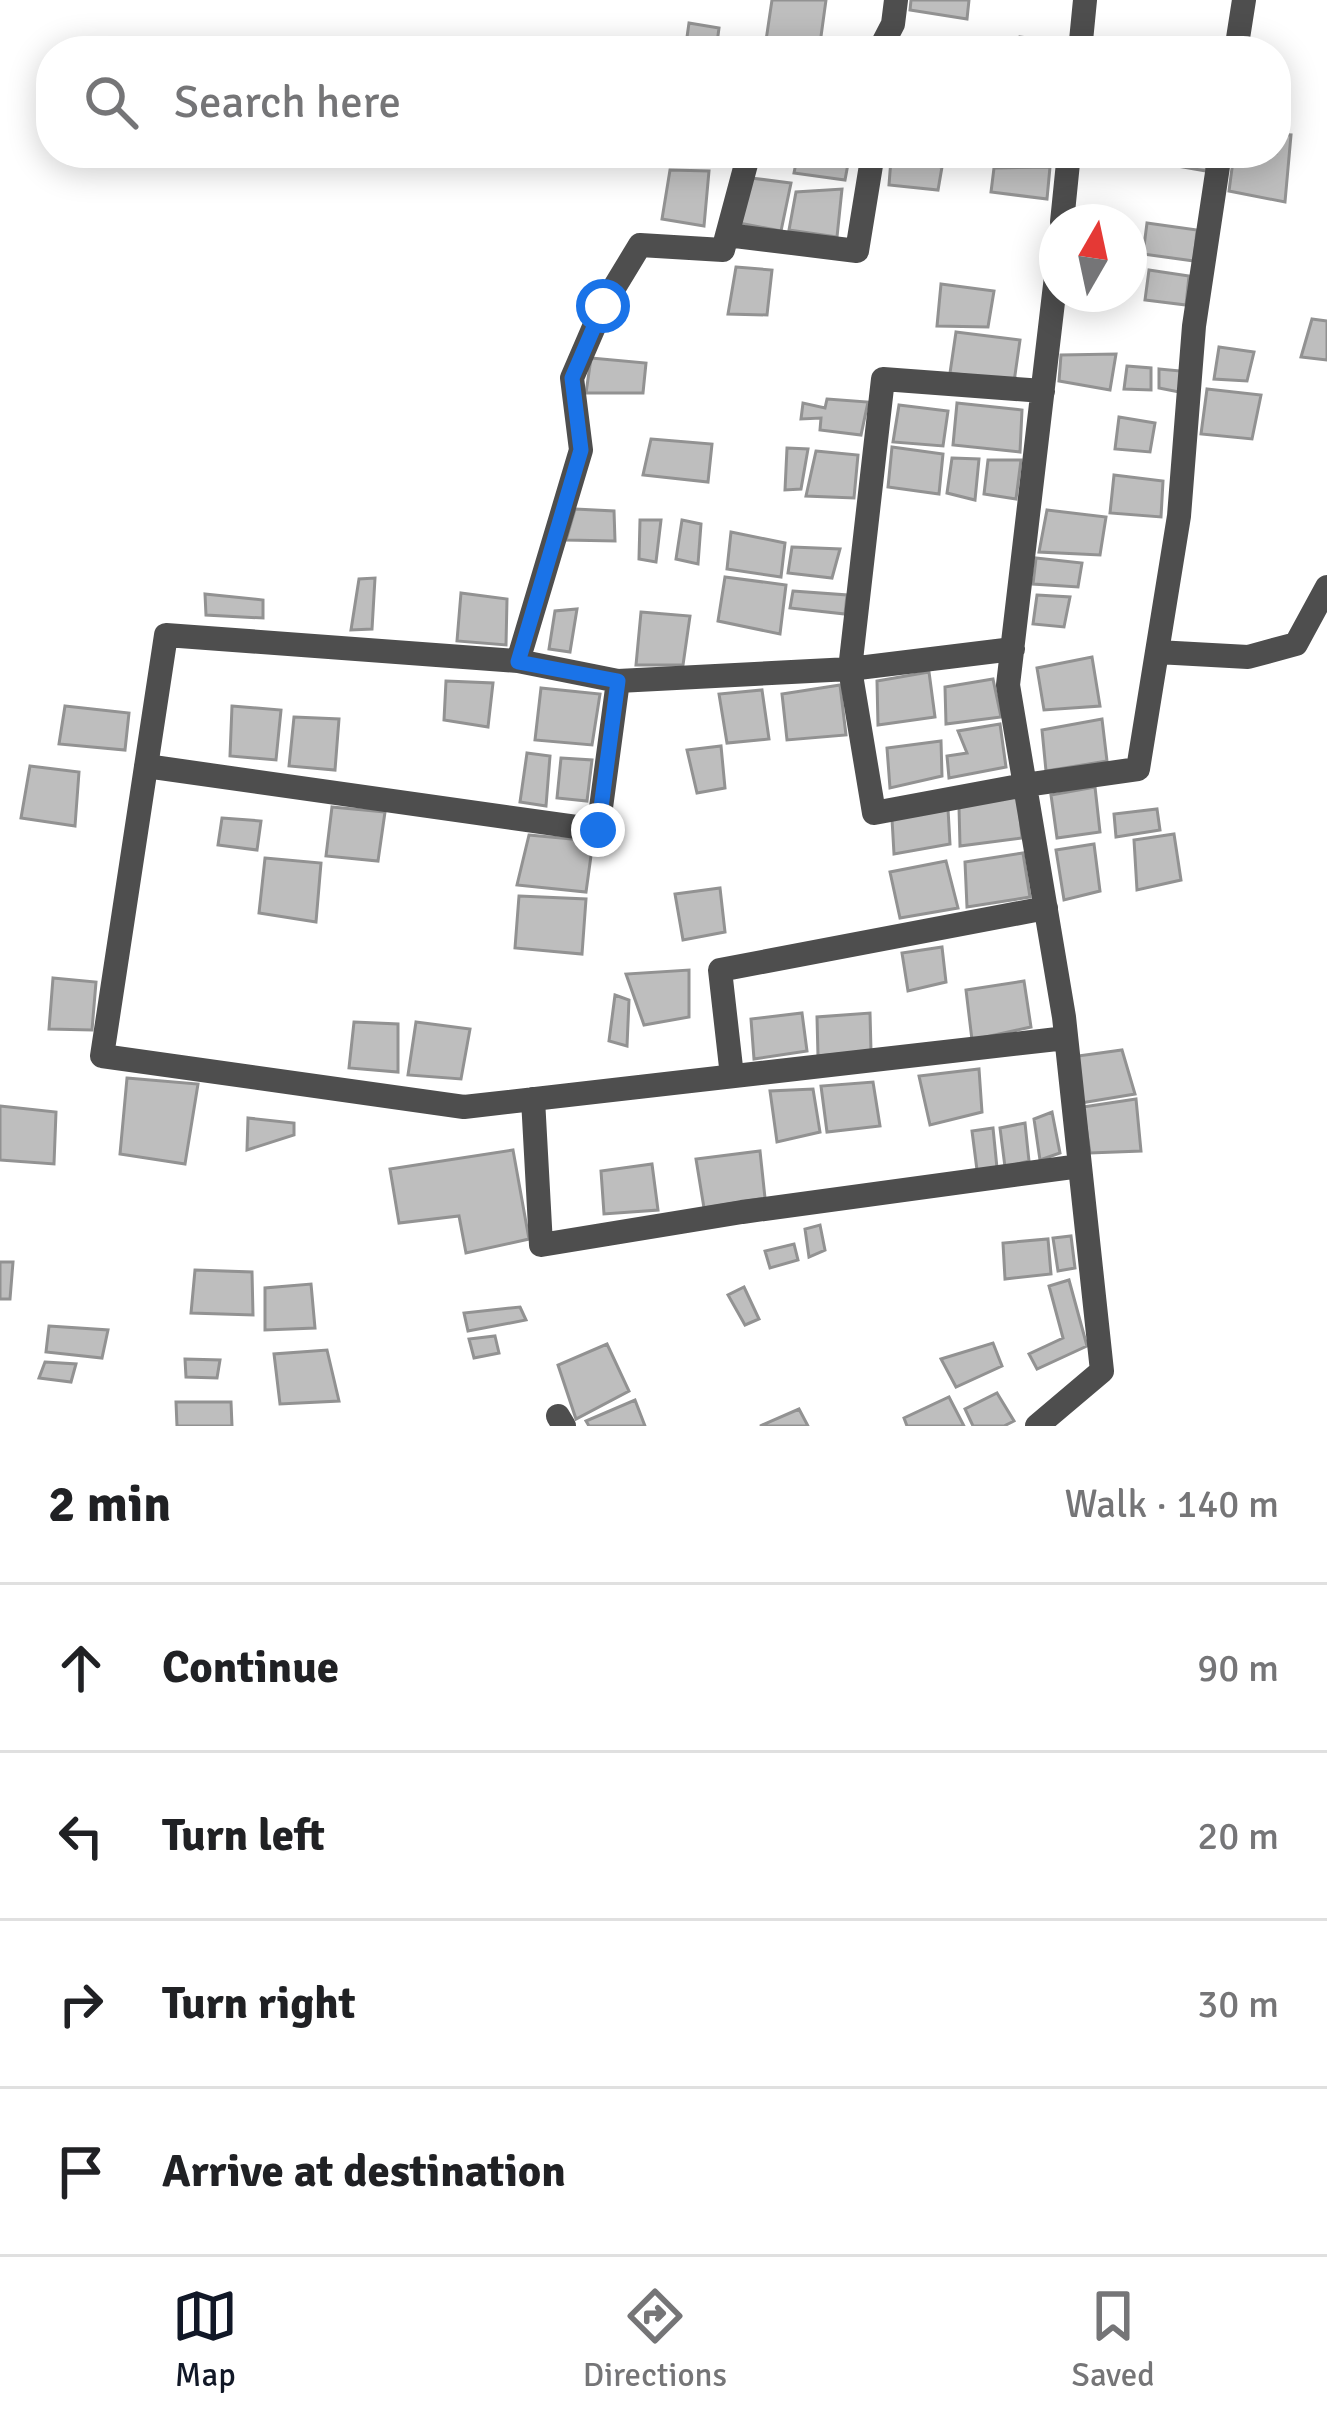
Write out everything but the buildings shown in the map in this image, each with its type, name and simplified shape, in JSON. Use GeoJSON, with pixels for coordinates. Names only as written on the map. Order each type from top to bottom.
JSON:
{"type":"FeatureCollection","features":[{"type":"Feature","properties":{"kind":"street"},"geometry":{"type":"LineString","coordinates":[[886,36],[896,0]]}},
{"type":"Feature","properties":{"kind":"street"},"geometry":{"type":"LineString","coordinates":[[1081,36],[1085,0]]}},
{"type":"Feature","properties":{"kind":"street"},"geometry":{"type":"LineString","coordinates":[[1238,36],[1244,0]]}},
{"type":"Feature","properties":{"kind":"street"},"geometry":{"type":"LineString","coordinates":[[518,662],[581,450],[572,378],[603,306],[640,244],[723,250],[745,168]]}},
{"type":"Feature","properties":{"kind":"street"},"geometry":{"type":"LineString","coordinates":[[727,235],[856,251],[870,168]]}},
{"type":"Feature","properties":{"kind":"street"},"geometry":{"type":"LineString","coordinates":[[1064,204],[1067,168]]}},
{"type":"Feature","properties":{"kind":"street"},"geometry":{"type":"LineString","coordinates":[[1042,391],[883,379],[850,669],[874,813],[1025,784],[1138,770],[1179,516],[1194,326],[1218,168]]}},
{"type":"Feature","properties":{"kind":"street"},"geometry":{"type":"LineString","coordinates":[[1037,1426],[1102,1371],[1066,1038],[1008,685],[1052,312]]}},
{"type":"Feature","properties":{"kind":"street"},"geometry":{"type":"LineString","coordinates":[[1157,652],[1248,657],[1296,644],[1327,587]]}},
{"type":"Feature","properties":{"kind":"street"},"geometry":{"type":"LineString","coordinates":[[1012,649],[850,669],[618,681],[518,662],[166,635],[101,1056],[464,1107],[1066,1038]]}},
{"type":"Feature","properties":{"kind":"street"},"geometry":{"type":"LineString","coordinates":[[146,766],[598,830],[618,681]]}},
{"type":"Feature","properties":{"kind":"street"},"geometry":{"type":"LineString","coordinates":[[732,1076],[720,970],[1046,908]]}},
{"type":"Feature","properties":{"kind":"street"},"geometry":{"type":"LineString","coordinates":[[532,1099],[541,1245],[1080,1166]]}},
{"type":"Feature","properties":{"kind":"route"},"geometry":{"type":"LineString","coordinates":[[598,830],[618,681],[518,662],[581,450],[572,378],[603,306]]}}]}
